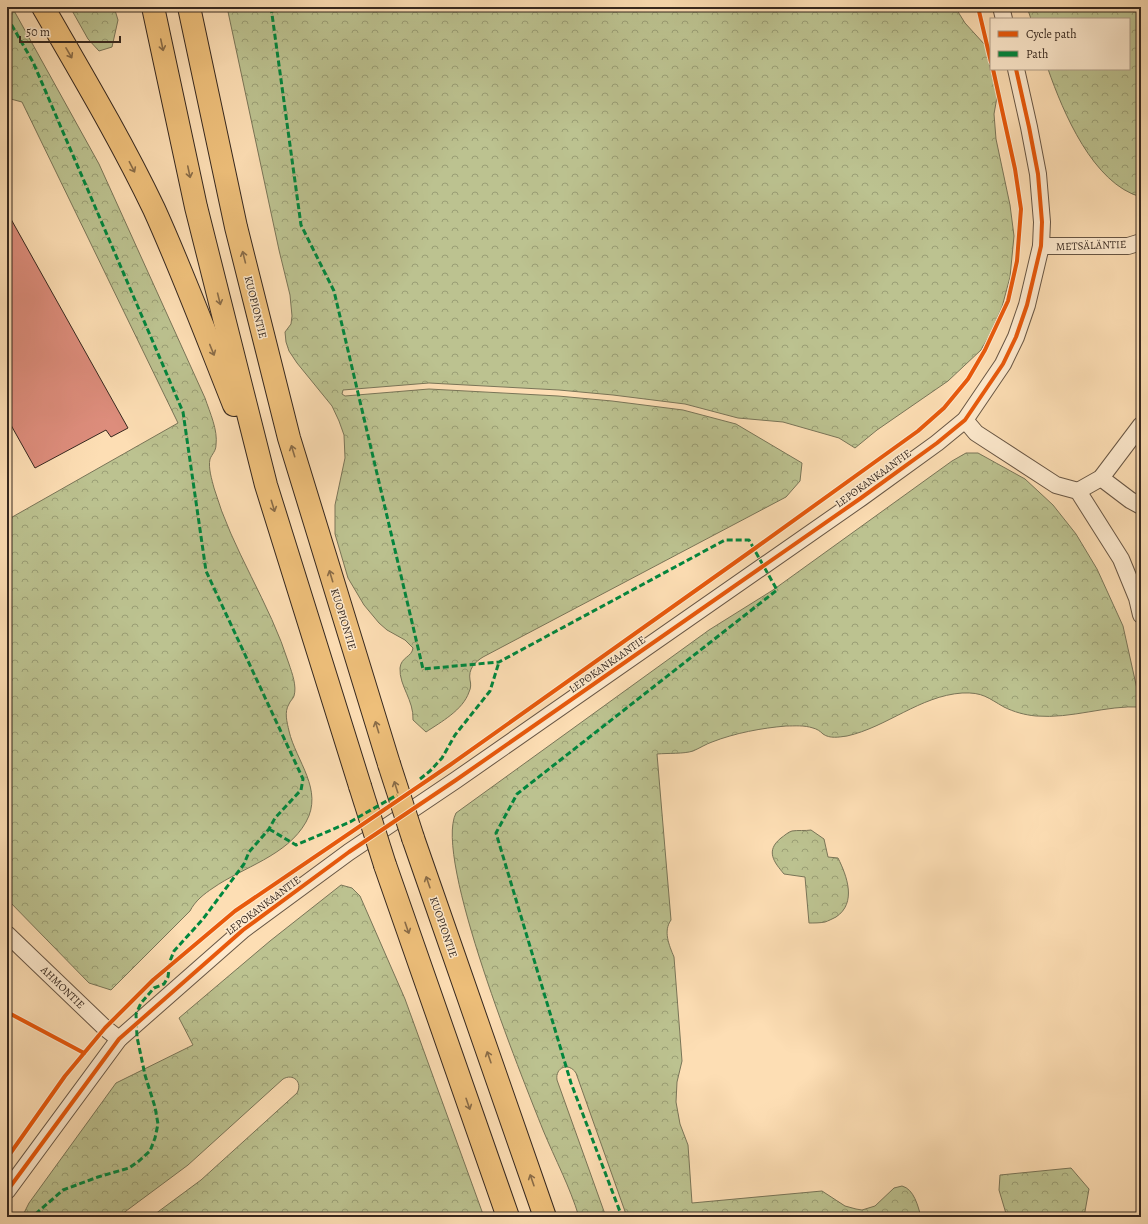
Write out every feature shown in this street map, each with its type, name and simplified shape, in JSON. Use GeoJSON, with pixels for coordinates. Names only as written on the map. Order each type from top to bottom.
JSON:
{"type":"FeatureCollection","features":[{"type":"Feature","properties":{"kind":"highway"},"geometry":{"type":"LineString","coordinates":[[43,7],[115,135],[154,209],[266,485]]}},
{"type":"Feature","properties":{"kind":"highway"},"geometry":{"type":"LineString","coordinates":[[153,7],[196,207],[266,485],[386,865],[508,1217]]}},
{"type":"Feature","properties":{"kind":"highway","name":"KUOPIONTIE"},"geometry":{"type":"LineString","coordinates":[[189,7],[236,227],[289,438],[413,838],[545,1217]]}},
{"type":"Feature","properties":{"kind":"street"},"geometry":{"type":"LineString","coordinates":[[1001,7],[1004,18]]}},
{"type":"Feature","properties":{"kind":"street","name":"LEPOKANKAANTIE"},"geometry":{"type":"LineString","coordinates":[[7,1191],[119,1039],[243,930],[343,857],[861,498],[938,443],[966,420],[1003,364],[1016,337],[1027,305],[1041,246],[1042,222],[1038,174],[1016,70]]}},
{"type":"Feature","properties":{"kind":"street","name":"METSÄLÄNTIE"},"geometry":{"type":"LineString","coordinates":[[1041,246],[1128,246],[1141,242]]}},
{"type":"Feature","properties":{"kind":"street"},"geometry":{"type":"LineString","coordinates":[[966,420],[976,433],[1056,485],[1078,491],[1122,559],[1137,598],[1141,615]]}},
{"type":"Feature","properties":{"kind":"street"},"geometry":{"type":"LineString","coordinates":[[1078,491],[1101,478],[1141,425]]}},
{"type":"Feature","properties":{"kind":"street"},"geometry":{"type":"LineString","coordinates":[[1101,478],[1130,500],[1141,506]]}},
{"type":"Feature","properties":{"kind":"street","name":"AHMONTIE"},"geometry":{"type":"LineString","coordinates":[[7,934],[99,1022],[119,1039]]}},
{"type":"Feature","properties":{"kind":"green space"},"geometry":{"type":"Polygon","coordinates":[[[7,7],[12,7],[99,164],[205,398],[216,433],[216,447],[210,459],[210,474],[231,533],[272,619],[291,671],[295,684],[295,692],[294,697],[287,707],[287,721],[292,742],[307,776],[312,798],[311,810],[306,822],[298,834],[288,844],[264,860],[203,895],[194,904],[190,911],[111,990],[89,983],[7,899],[7,520],[178,423],[22,102],[7,98],[7,7]]]}},
{"type":"Feature","properties":{"kind":"green space"},"geometry":{"type":"Polygon","coordinates":[[[70,7],[114,7],[118,20],[112,47],[99,51],[88,39],[70,7]]]}},
{"type":"Feature","properties":{"kind":"green space"},"geometry":{"type":"Polygon","coordinates":[[[227,7],[955,7],[965,23],[985,45],[997,97],[994,114],[996,139],[1010,205],[1014,236],[1010,277],[1002,307],[981,350],[948,381],[877,430],[855,448],[839,438],[783,422],[738,418],[685,404],[613,395],[559,390],[429,383],[343,390],[342,394],[345,396],[429,389],[558,396],[683,410],[736,424],[802,463],[800,481],[786,497],[480,659],[471,669],[470,689],[462,704],[445,720],[426,732],[413,720],[411,706],[400,675],[401,664],[411,653],[413,648],[405,640],[387,630],[379,623],[364,605],[348,578],[335,534],[335,505],[345,458],[344,435],[332,406],[289,351],[285,332],[291,324],[292,316],[290,295],[227,7]]]}},
{"type":"Feature","properties":{"kind":"green space"},"geometry":{"type":"Polygon","coordinates":[[[1027,7],[1141,7],[1141,197],[1124,190],[1108,178],[1094,162],[1071,125],[1048,70],[1130,70],[1130,18],[1031,18],[1027,7]]]}},
{"type":"Feature","properties":{"kind":"green space"},"geometry":{"type":"Polygon","coordinates":[[[966,453],[978,453],[1025,479],[1053,505],[1076,534],[1097,569],[1123,626],[1141,707],[1115,708],[1063,716],[1036,716],[1024,714],[1004,707],[989,698],[980,695],[962,693],[947,695],[932,700],[862,732],[847,736],[832,737],[826,736],[810,727],[786,726],[730,736],[689,752],[657,754],[671,920],[667,933],[674,957],[682,1061],[677,1082],[676,1102],[680,1124],[688,1145],[692,1203],[822,1191],[845,1206],[862,1210],[875,1206],[894,1188],[902,1186],[912,1194],[917,1203],[921,1217],[627,1217],[576,1073],[570,1068],[566,1067],[560,1069],[557,1080],[606,1217],[579,1217],[517,1064],[483,968],[468,919],[457,874],[452,837],[456,813],[709,630],[773,590],[952,461],[966,453]]]}},
{"type":"Feature","properties":{"kind":"green space"},"geometry":{"type":"Polygon","coordinates":[[[811,830],[824,839],[828,857],[838,858],[847,881],[848,889],[848,897],[842,911],[836,917],[821,923],[809,923],[805,877],[784,874],[774,861],[772,852],[776,843],[788,833],[792,831],[811,830]]]}},
{"type":"Feature","properties":{"kind":"green space"},"geometry":{"type":"Polygon","coordinates":[[[341,885],[352,888],[360,896],[405,999],[484,1217],[151,1217],[201,1180],[297,1093],[299,1089],[298,1082],[293,1078],[287,1077],[188,1165],[118,1217],[22,1217],[29,1203],[116,1083],[193,1045],[179,1018],[270,941],[341,885]]]}},
{"type":"Feature","properties":{"kind":"green space"},"geometry":{"type":"Polygon","coordinates":[[[1071,1168],[1089,1189],[1084,1217],[1007,1217],[999,1190],[1000,1175],[1071,1168]]]}},
{"type":"Feature","properties":{"kind":"building"},"geometry":{"type":"Polygon","coordinates":[[[7,212],[128,428],[111,437],[106,430],[35,468],[7,418],[7,212]]]}},
{"type":"Feature","properties":{"kind":"marked path"},"geometry":{"type":"LineString","coordinates":[[271,7],[301,225],[334,291],[423,669],[499,662],[725,540],[749,540],[777,590],[517,794],[496,833],[571,1083],[622,1217]]}},
{"type":"Feature","properties":{"kind":"marked path"},"geometry":{"type":"LineString","coordinates":[[7,17],[33,62],[183,412],[206,571],[303,779],[301,790],[275,818],[269,829],[249,852],[244,864],[203,919],[174,951],[170,961],[168,977],[164,984],[154,988],[141,1003],[136,1014],[137,1037],[158,1124],[150,1151],[129,1168],[98,1177],[63,1190],[32,1217]]}},
{"type":"Feature","properties":{"kind":"marked path"},"geometry":{"type":"LineString","coordinates":[[420,779],[442,758],[455,735],[490,691],[499,662]]}},
{"type":"Feature","properties":{"kind":"marked path"},"geometry":{"type":"LineString","coordinates":[[269,829],[296,845],[350,822],[397,795]]}},
{"type":"Feature","properties":{"kind":"cycle path"},"geometry":{"type":"LineString","coordinates":[[978,7],[990,58]]}},
{"type":"Feature","properties":{"kind":"cycle path"},"geometry":{"type":"LineString","coordinates":[[7,1158],[65,1076],[105,1028],[153,980],[235,911],[450,765],[918,431],[944,408],[968,379],[985,350],[1008,301],[1017,261],[1021,209],[1015,169],[993,70]]}},
{"type":"Feature","properties":{"kind":"cycle path"},"geometry":{"type":"LineString","coordinates":[[7,1191],[119,1039],[243,930],[349,852],[456,780],[861,498],[937,443],[965,420],[1003,364],[1016,337],[1027,305],[1041,246],[1042,222],[1038,174],[1016,70]]}},
{"type":"Feature","properties":{"kind":"cycle path"},"geometry":{"type":"LineString","coordinates":[[7,1012],[84,1053]]}}]}
